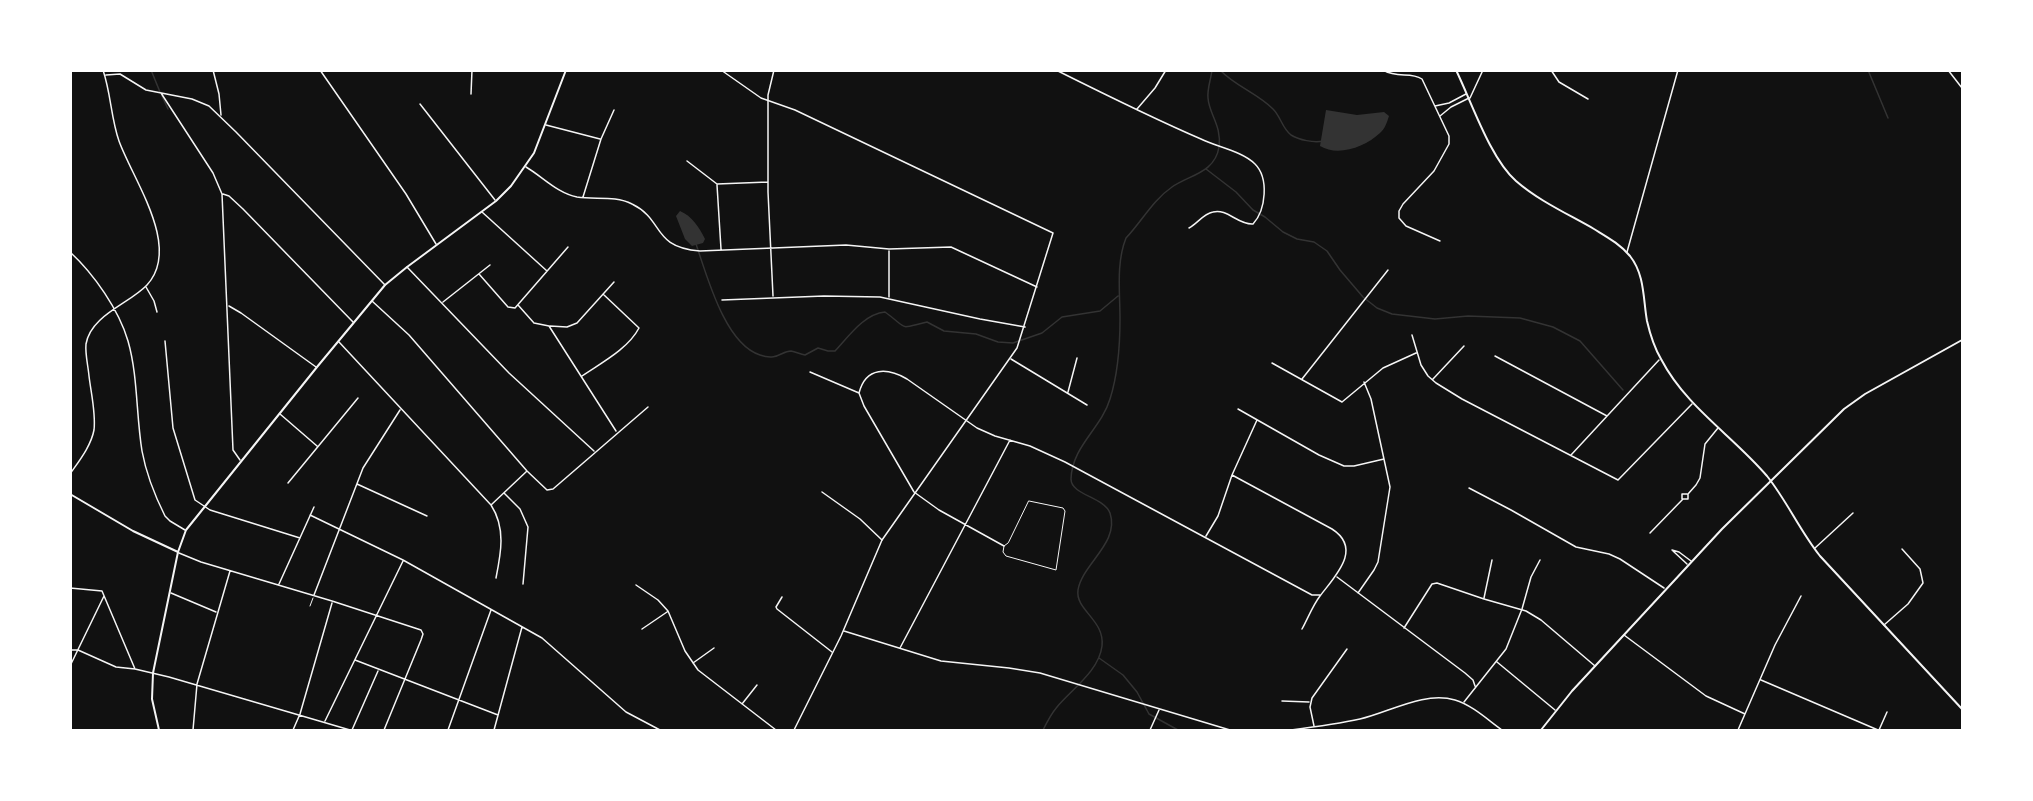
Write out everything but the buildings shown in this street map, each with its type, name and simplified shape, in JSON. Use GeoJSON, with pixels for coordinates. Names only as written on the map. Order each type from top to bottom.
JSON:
{"type":"FeatureCollection","features":[{"type":"Feature","properties":{"kind":"main road"},"geometry":{"type":"LineString","coordinates":[[159,730],[152,699],[153,673],[178,552],[186,530],[316,367],[385,285],[495,201],[511,186],[526,167],[566,70]]}},
{"type":"Feature","properties":{"kind":"main road"},"geometry":{"type":"LineString","coordinates":[[1456,70],[1496,156],[1512,177],[1531,192],[1612,240],[1627,253],[1640,274],[1647,322],[1660,358],[1675,382],[1770,480],[1814,548],[1962,710]]}},
{"type":"Feature","properties":{"kind":"main road"},"geometry":{"type":"LineString","coordinates":[[1541,730],[1595,666],[1691,561],[1770,480],[1850,404],[1962,342]]}},
{"type":"Feature","properties":{"kind":"main road"},"geometry":{"type":"LineString","coordinates":[[70,494],[127,528],[178,552]]}},
{"type":"Feature","properties":{"kind":"street"},"geometry":{"type":"LineString","coordinates":[[70,474],[90,442],[94,427],[86,352],[87,340],[95,327],[146,286],[158,266],[160,250],[158,237],[146,204],[118,140],[103,70]]}},
{"type":"Feature","properties":{"kind":"street"},"geometry":{"type":"LineString","coordinates":[[213,70],[221,116]]}},
{"type":"Feature","properties":{"kind":"street"},"geometry":{"type":"LineString","coordinates":[[320,70],[406,194],[436,244]]}},
{"type":"Feature","properties":{"kind":"street"},"geometry":{"type":"LineString","coordinates":[[471,94],[472,70]]}},
{"type":"Feature","properties":{"kind":"street"},"geometry":{"type":"LineString","coordinates":[[721,70],[750,92],[795,110],[1053,233],[1025,327],[1011,359],[882,540],[843,631],[794,730]]}},
{"type":"Feature","properties":{"kind":"street"},"geometry":{"type":"LineString","coordinates":[[774,70],[768,95],[768,183],[774,298]]}},
{"type":"Feature","properties":{"kind":"street"},"geometry":{"type":"LineString","coordinates":[[1056,70],[1255,164],[1259,170],[1264,195],[1257,220],[1253,224],[1247,225],[1219,211],[1214,211],[1203,216],[1197,224],[1189,228]]}},
{"type":"Feature","properties":{"kind":"street"},"geometry":{"type":"LineString","coordinates":[[1136,109],[1155,88],[1166,70]]}},
{"type":"Feature","properties":{"kind":"street"},"geometry":{"type":"LineString","coordinates":[[1383,70],[1402,76],[1419,77],[1449,136],[1448,148],[1434,171],[1403,204],[1399,214],[1406,226],[1440,241]]}},
{"type":"Feature","properties":{"kind":"street"},"geometry":{"type":"LineString","coordinates":[[1439,116],[1470,98],[1483,70]]}},
{"type":"Feature","properties":{"kind":"street"},"geometry":{"type":"LineString","coordinates":[[1551,70],[1559,82],[1588,99]]}},
{"type":"Feature","properties":{"kind":"street"},"geometry":{"type":"LineString","coordinates":[[1627,253],[1678,71],[1673,70]]}},
{"type":"Feature","properties":{"kind":"street"},"geometry":{"type":"LineString","coordinates":[[1948,70],[1962,88]]}},
{"type":"Feature","properties":{"kind":"street"},"geometry":{"type":"LineString","coordinates":[[105,75],[120,74],[142,88],[200,102],[221,116],[385,285]]}},
{"type":"Feature","properties":{"kind":"street"},"geometry":{"type":"LineString","coordinates":[[161,93],[213,173],[222,194],[233,450],[240,461]]}},
{"type":"Feature","properties":{"kind":"street"},"geometry":{"type":"LineString","coordinates":[[1435,106],[1449,103],[1467,93]]}},
{"type":"Feature","properties":{"kind":"street"},"geometry":{"type":"LineString","coordinates":[[420,104],[495,201]]}},
{"type":"Feature","properties":{"kind":"street"},"geometry":{"type":"LineString","coordinates":[[583,198],[601,139],[614,110]]}},
{"type":"Feature","properties":{"kind":"street"},"geometry":{"type":"LineString","coordinates":[[545,125],[601,139]]}},
{"type":"Feature","properties":{"kind":"street"},"geometry":{"type":"LineString","coordinates":[[687,160],[717,184],[768,183]]}},
{"type":"Feature","properties":{"kind":"street"},"geometry":{"type":"LineString","coordinates":[[526,167],[562,192],[583,198],[614,199],[632,204],[646,215],[666,241],[692,250],[846,245],[889,249],[951,247],[1037,287]]}},
{"type":"Feature","properties":{"kind":"street"},"geometry":{"type":"LineString","coordinates":[[717,184],[721,250]]}},
{"type":"Feature","properties":{"kind":"street"},"geometry":{"type":"LineString","coordinates":[[222,194],[229,196],[243,209],[353,322]]}},
{"type":"Feature","properties":{"kind":"street"},"geometry":{"type":"LineString","coordinates":[[482,211],[548,271]]}},
{"type":"Feature","properties":{"kind":"street"},"geometry":{"type":"LineString","coordinates":[[479,274],[508,307],[512,308],[518,305],[568,247]]}},
{"type":"Feature","properties":{"kind":"street"},"geometry":{"type":"LineString","coordinates":[[889,249],[889,298]]}},
{"type":"Feature","properties":{"kind":"street"},"geometry":{"type":"LineString","coordinates":[[70,252],[87,269],[114,310],[124,330],[130,349],[142,451],[147,469],[165,516],[186,530]]}},
{"type":"Feature","properties":{"kind":"street"},"geometry":{"type":"LineString","coordinates":[[442,303],[490,265]]}},
{"type":"Feature","properties":{"kind":"street"},"geometry":{"type":"LineString","coordinates":[[406,267],[509,373],[595,452]]}},
{"type":"Feature","properties":{"kind":"street"},"geometry":{"type":"LineString","coordinates":[[1301,380],[1388,270]]}},
{"type":"Feature","properties":{"kind":"street"},"geometry":{"type":"LineString","coordinates":[[518,305],[534,322],[567,327],[574,324],[614,282]]}},
{"type":"Feature","properties":{"kind":"street"},"geometry":{"type":"LineString","coordinates":[[146,286],[154,300],[157,312]]}},
{"type":"Feature","properties":{"kind":"street"},"geometry":{"type":"LineString","coordinates":[[581,377],[615,354],[639,328],[603,294]]}},
{"type":"Feature","properties":{"kind":"street"},"geometry":{"type":"LineString","coordinates":[[722,300],[855,295],[889,298],[1025,327]]}},
{"type":"Feature","properties":{"kind":"street"},"geometry":{"type":"LineString","coordinates":[[371,301],[409,335],[542,488],[547,490],[553,489],[648,407]]}},
{"type":"Feature","properties":{"kind":"street"},"geometry":{"type":"LineString","coordinates":[[228,306],[316,367]]}},
{"type":"Feature","properties":{"kind":"street"},"geometry":{"type":"LineString","coordinates":[[549,326],[617,433]]}},
{"type":"Feature","properties":{"kind":"street"},"geometry":{"type":"LineString","coordinates":[[1412,334],[1416,353],[1423,369],[1432,380],[1462,399],[1618,480],[1693,403]]}},
{"type":"Feature","properties":{"kind":"street"},"geometry":{"type":"LineString","coordinates":[[165,341],[175,438],[194,498],[203,507],[300,538]]}},
{"type":"Feature","properties":{"kind":"street"},"geometry":{"type":"LineString","coordinates":[[338,341],[491,505],[500,522],[501,545],[496,578]]}},
{"type":"Feature","properties":{"kind":"street"},"geometry":{"type":"LineString","coordinates":[[1432,380],[1464,346]]}},
{"type":"Feature","properties":{"kind":"street"},"geometry":{"type":"LineString","coordinates":[[1272,363],[1342,402],[1364,382],[1391,363],[1416,353]]}},
{"type":"Feature","properties":{"kind":"street"},"geometry":{"type":"LineString","coordinates":[[1495,356],[1607,416]]}},
{"type":"Feature","properties":{"kind":"street"},"geometry":{"type":"LineString","coordinates":[[1068,393],[1077,358]]}},
{"type":"Feature","properties":{"kind":"street"},"geometry":{"type":"LineString","coordinates":[[1570,456],[1660,358]]}},
{"type":"Feature","properties":{"kind":"street"},"geometry":{"type":"LineString","coordinates":[[1011,359],[1087,405]]}},
{"type":"Feature","properties":{"kind":"street"},"geometry":{"type":"LineString","coordinates":[[859,393],[866,379],[879,372],[888,371],[908,379],[985,432],[1030,446],[1065,462],[1312,595],[1320,595]]}},
{"type":"Feature","properties":{"kind":"street"},"geometry":{"type":"LineString","coordinates":[[810,372],[859,393],[864,406],[914,492],[965,525],[1004,546]]}},
{"type":"Feature","properties":{"kind":"street"},"geometry":{"type":"LineString","coordinates":[[1358,593],[1374,570],[1381,549],[1390,488],[1385,459],[1364,382]]}},
{"type":"Feature","properties":{"kind":"street"},"geometry":{"type":"LineString","coordinates":[[288,483],[358,398]]}},
{"type":"Feature","properties":{"kind":"street"},"geometry":{"type":"LineString","coordinates":[[314,596],[356,484],[370,455],[401,408]]}},
{"type":"Feature","properties":{"kind":"street"},"geometry":{"type":"LineString","coordinates":[[1238,409],[1344,466],[1385,459]]}},
{"type":"Feature","properties":{"kind":"street"},"geometry":{"type":"LineString","coordinates":[[279,414],[318,447]]}},
{"type":"Feature","properties":{"kind":"street"},"geometry":{"type":"LineString","coordinates":[[1206,537],[1222,507],[1232,475],[1258,420]]}},
{"type":"Feature","properties":{"kind":"street"},"geometry":{"type":"LineString","coordinates":[[1650,533],[1683,499],[1687,500],[1688,494],[1700,477],[1705,444],[1718,428]]}},
{"type":"Feature","properties":{"kind":"street"},"geometry":{"type":"LineString","coordinates":[[900,649],[1010,440]]}},
{"type":"Feature","properties":{"kind":"street"},"geometry":{"type":"LineString","coordinates":[[491,505],[527,471]]}},
{"type":"Feature","properties":{"kind":"street"},"geometry":{"type":"LineString","coordinates":[[1232,475],[1332,529],[1343,540],[1346,550],[1336,577],[1320,595],[1302,629]]}},
{"type":"Feature","properties":{"kind":"street"},"geometry":{"type":"LineString","coordinates":[[356,484],[427,516]]}},
{"type":"Feature","properties":{"kind":"street"},"geometry":{"type":"LineString","coordinates":[[1469,488],[1576,547],[1609,554],[1620,559],[1666,589]]}},
{"type":"Feature","properties":{"kind":"street"},"geometry":{"type":"LineString","coordinates":[[822,492],[860,519],[882,540]]}},
{"type":"Feature","properties":{"kind":"street"},"geometry":{"type":"LineString","coordinates":[[504,493],[520,510],[528,526],[523,584]]}},
{"type":"Feature","properties":{"kind":"street"},"geometry":{"type":"LineString","coordinates":[[1683,499],[1682,494],[1688,494]]}},
{"type":"Feature","properties":{"kind":"street"},"geometry":{"type":"LineString","coordinates":[[279,585],[314,507]]}},
{"type":"Feature","properties":{"kind":"street"},"geometry":{"type":"LineString","coordinates":[[1814,548],[1853,513]]}},
{"type":"Feature","properties":{"kind":"street"},"geometry":{"type":"LineString","coordinates":[[310,515],[403,560],[542,638],[626,712],[660,730]]}},
{"type":"Feature","properties":{"kind":"street"},"geometry":{"type":"LineString","coordinates":[[1883,626],[1908,604],[1923,583],[1920,569],[1902,549]]}},
{"type":"Feature","properties":{"kind":"street"},"geometry":{"type":"LineString","coordinates":[[1688,565],[1672,550],[1676,550],[1691,561]]}},
{"type":"Feature","properties":{"kind":"street"},"geometry":{"type":"LineString","coordinates":[[178,552],[185,557],[332,601],[422,631],[421,640],[384,730]]}},
{"type":"Feature","properties":{"kind":"street"},"geometry":{"type":"LineString","coordinates":[[325,722],[403,560]]}},
{"type":"Feature","properties":{"kind":"street"},"geometry":{"type":"LineString","coordinates":[[1484,599],[1492,560]]}},
{"type":"Feature","properties":{"kind":"street"},"geometry":{"type":"LineString","coordinates":[[1463,703],[1506,649],[1522,609],[1531,577],[1540,560]]}},
{"type":"Feature","properties":{"kind":"street"},"geometry":{"type":"LineString","coordinates":[[193,730],[197,684],[230,571]]}},
{"type":"Feature","properties":{"kind":"street"},"geometry":{"type":"LineString","coordinates":[[1336,577],[1473,680],[1475,686]]}},
{"type":"Feature","properties":{"kind":"street"},"geometry":{"type":"LineString","coordinates":[[1404,628],[1432,584],[1440,584],[1522,609],[1541,620],[1595,666]]}},
{"type":"Feature","properties":{"kind":"street"},"geometry":{"type":"LineString","coordinates":[[636,585],[658,600],[668,611],[692,663],[704,675],[776,730]]}},
{"type":"Feature","properties":{"kind":"street"},"geometry":{"type":"LineString","coordinates":[[70,588],[102,591],[135,669]]}},
{"type":"Feature","properties":{"kind":"street"},"geometry":{"type":"LineString","coordinates":[[170,593],[217,613]]}},
{"type":"Feature","properties":{"kind":"street"},"geometry":{"type":"LineString","coordinates":[[70,666],[104,596]]}},
{"type":"Feature","properties":{"kind":"street"},"geometry":{"type":"LineString","coordinates":[[1738,730],[1775,645],[1801,596]]}},
{"type":"Feature","properties":{"kind":"street"},"geometry":{"type":"LineString","coordinates":[[782,597],[777,609],[833,652]]}},
{"type":"Feature","properties":{"kind":"street"},"geometry":{"type":"LineString","coordinates":[[293,730],[300,714],[332,601]]}},
{"type":"Feature","properties":{"kind":"street"},"geometry":{"type":"LineString","coordinates":[[448,730],[491,609]]}},
{"type":"Feature","properties":{"kind":"street"},"geometry":{"type":"LineString","coordinates":[[642,629],[668,611]]}},
{"type":"Feature","properties":{"kind":"street"},"geometry":{"type":"LineString","coordinates":[[494,730],[522,627]]}},
{"type":"Feature","properties":{"kind":"street"},"geometry":{"type":"LineString","coordinates":[[843,631],[952,663],[1036,672],[1230,730]]}},
{"type":"Feature","properties":{"kind":"street"},"geometry":{"type":"LineString","coordinates":[[1624,634],[1706,696],[1745,714]]}},
{"type":"Feature","properties":{"kind":"street"},"geometry":{"type":"LineString","coordinates":[[692,663],[714,648]]}},
{"type":"Feature","properties":{"kind":"street"},"geometry":{"type":"LineString","coordinates":[[1315,726],[1310,702],[1347,649]]}},
{"type":"Feature","properties":{"kind":"street"},"geometry":{"type":"LineString","coordinates":[[70,650],[78,650],[116,668],[135,669],[197,684],[351,730],[378,669]]}},
{"type":"Feature","properties":{"kind":"street"},"geometry":{"type":"LineString","coordinates":[[355,660],[498,716]]}},
{"type":"Feature","properties":{"kind":"street"},"geometry":{"type":"LineString","coordinates":[[1497,662],[1556,710]]}},
{"type":"Feature","properties":{"kind":"street"},"geometry":{"type":"LineString","coordinates":[[1760,679],[1879,730],[1887,712]]}},
{"type":"Feature","properties":{"kind":"street"},"geometry":{"type":"LineString","coordinates":[[741,704],[757,685]]}},
{"type":"Feature","properties":{"kind":"street"},"geometry":{"type":"LineString","coordinates":[[1291,730],[1366,717],[1432,698],[1444,698],[1463,703],[1502,730]]}},
{"type":"Feature","properties":{"kind":"street"},"geometry":{"type":"LineString","coordinates":[[1282,701],[1310,702]]}},
{"type":"Feature","properties":{"kind":"street"},"geometry":{"type":"LineString","coordinates":[[1149,730],[1159,710]]}},
{"type":"Feature","properties":{"kind":"street"},"geometry":{"type":"LineString","coordinates":[[1319,726],[1320,730]]}},
{"type":"Feature","properties":{"kind":"lane"},"geometry":{"type":"LineString","coordinates":[[1029,501],[1065,510],[1056,570],[1006,556],[1002,552],[1004,546],[1008,543],[1029,501]]}},
{"type":"Feature","properties":{"kind":"lane"},"geometry":{"type":"LineString","coordinates":[[310,606],[314,596]]}},
{"type":"Feature","properties":{"kind":"shaded area"},"geometry":{"type":"Polygon","coordinates":[[[1326,110],[1357,115],[1384,112],[1389,116],[1383,130],[1374,138],[1351,149],[1335,151],[1320,146],[1326,110]]]}},
{"type":"Feature","properties":{"kind":"shaded area"},"geometry":{"type":"Polygon","coordinates":[[[680,211],[698,226],[705,239],[703,243],[692,246],[685,239],[676,216],[680,211]]]}},
{"type":"Feature","properties":{"kind":"waterway"},"geometry":{"type":"LineString","coordinates":[[151,70],[160,92]]}},
{"type":"Feature","properties":{"kind":"waterway"},"geometry":{"type":"LineString","coordinates":[[1043,730],[1057,707],[1096,664],[1102,646],[1099,629],[1081,604],[1078,590],[1086,571],[1110,534],[1112,524],[1110,513],[1101,503],[1076,489],[1071,479],[1076,457],[1106,410],[1115,380],[1120,339],[1119,278],[1123,248],[1126,238],[1159,198],[1172,187],[1207,168],[1217,156],[1219,133],[1208,98],[1212,70]]}},
{"type":"Feature","properties":{"kind":"waterway"},"geometry":{"type":"LineString","coordinates":[[1220,70],[1273,109],[1291,135],[1307,141],[1323,141]]}},
{"type":"Feature","properties":{"kind":"waterway"},"geometry":{"type":"LineString","coordinates":[[1868,70],[1888,118]]}},
{"type":"Feature","properties":{"kind":"waterway"},"geometry":{"type":"LineString","coordinates":[[162,96],[168,109]]}},
{"type":"Feature","properties":{"kind":"waterway"},"geometry":{"type":"LineString","coordinates":[[1206,169],[1236,192],[1253,210],[1283,232],[1297,239],[1314,242],[1327,251],[1363,297],[1377,308],[1392,314],[1435,319],[1468,316],[1520,318],[1553,327],[1580,341],[1623,390]]}},
{"type":"Feature","properties":{"kind":"waterway"},"geometry":{"type":"LineString","coordinates":[[696,244],[712,290],[727,323],[737,338],[748,348],[766,357],[788,351],[805,355],[818,348],[835,351],[864,321],[885,312],[907,327],[927,322],[944,331],[976,334],[998,342],[1013,343],[1042,333],[1062,317],[1100,311],[1118,296]]}},
{"type":"Feature","properties":{"kind":"waterway"},"geometry":{"type":"LineString","coordinates":[[1099,658],[1123,675],[1137,692],[1149,714],[1178,730]]}}]}
